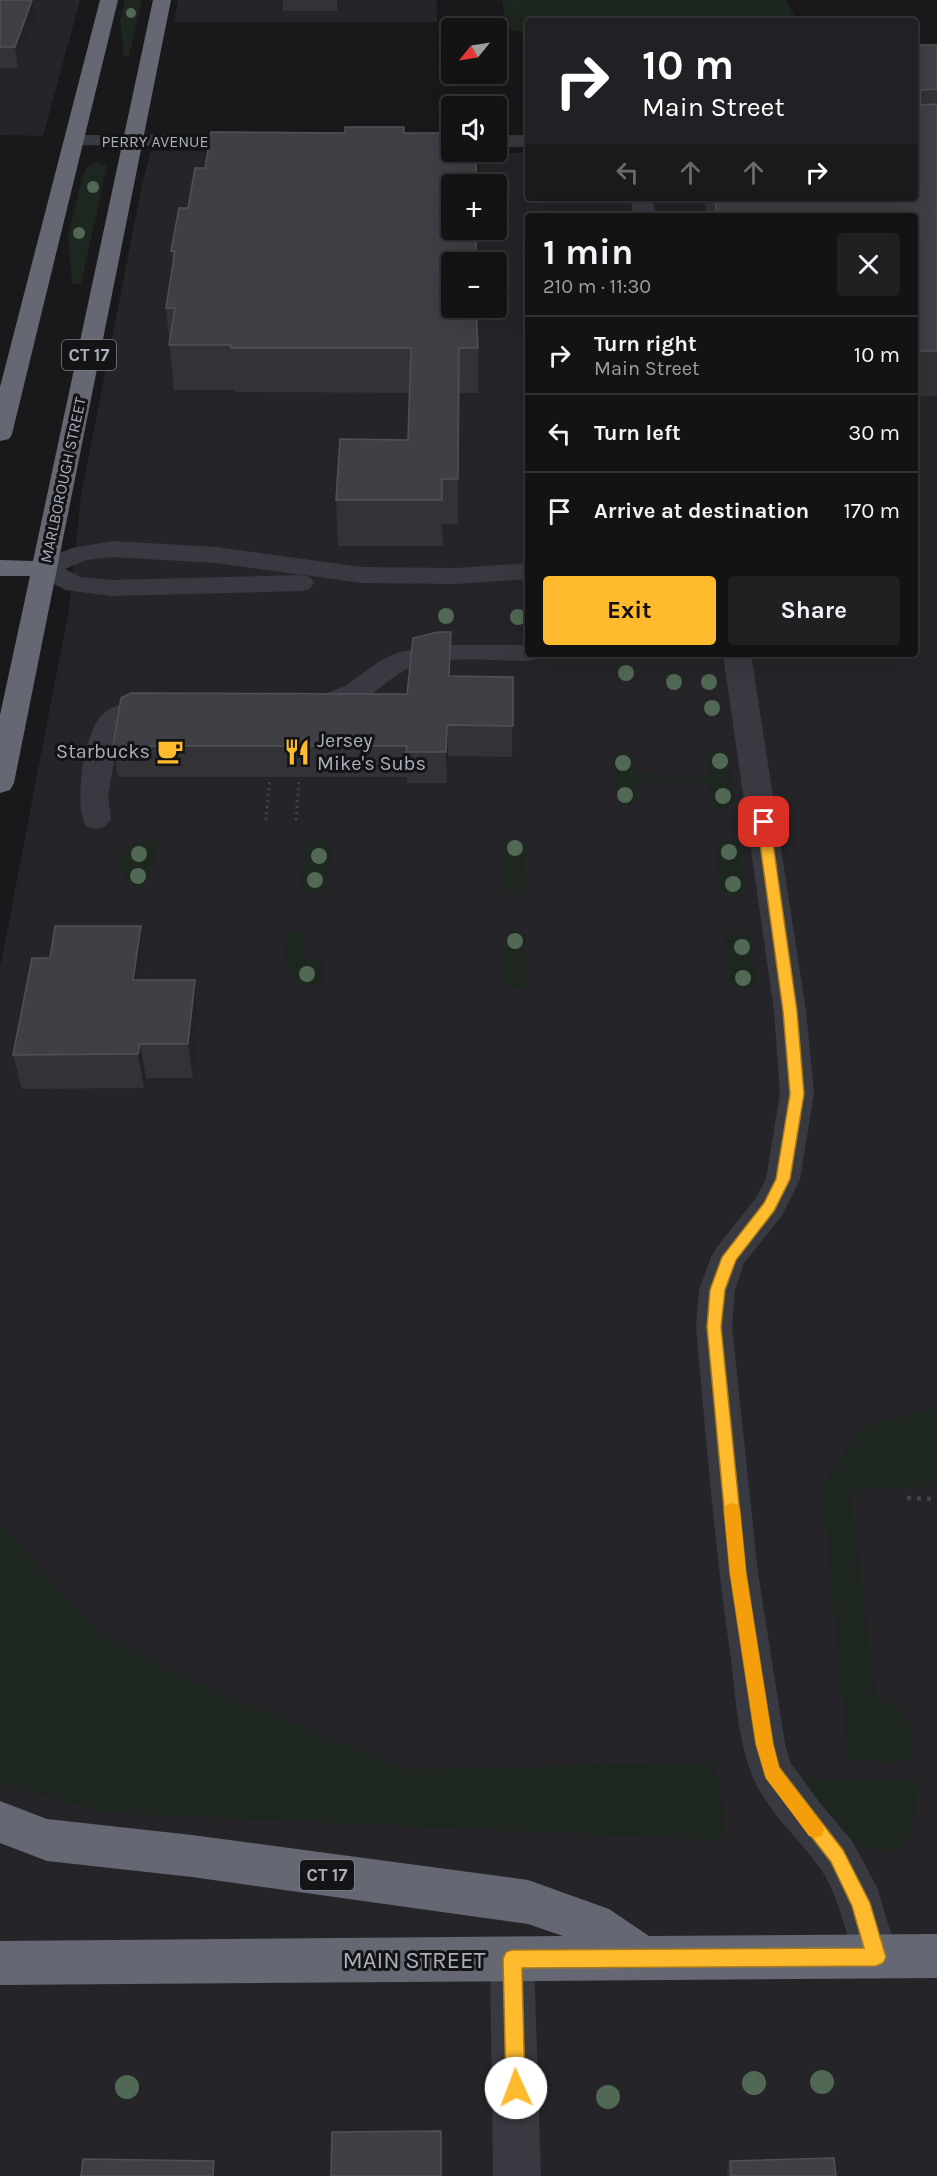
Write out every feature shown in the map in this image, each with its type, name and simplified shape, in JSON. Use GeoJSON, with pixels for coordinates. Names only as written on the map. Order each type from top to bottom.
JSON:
{"type":"FeatureCollection","features":[{"type":"Feature","properties":{"kind":"highway"},"geometry":{"type":"LineString","coordinates":[[0,434],[109,0]]}},
{"type":"Feature","properties":{"kind":"highway","name":"MARLBOROUGH STREET"},"geometry":{"type":"LineString","coordinates":[[0,783],[162,0]]}},
{"type":"Feature","properties":{"kind":"highway"},"geometry":{"type":"LineString","coordinates":[[0,568],[45,569]]}},
{"type":"Feature","properties":{"kind":"highway","name":"CT 17"},"geometry":{"type":"LineString","coordinates":[[0,1822],[47,1840],[192,1856],[528,1902],[593,1925],[643,1958]]}},
{"type":"Feature","properties":{"kind":"highway","name":"MAIN STREET"},"geometry":{"type":"LineString","coordinates":[[0,1963],[937,1956]]}},
{"type":"Feature","properties":{"kind":"street","name":"PERRY AVENUE"},"geometry":{"type":"LineString","coordinates":[[75,141],[274,141]]}},
{"type":"Feature","properties":{"kind":"street"},"geometry":{"type":"LineString","coordinates":[[507,141],[525,141]]}},
{"type":"Feature","properties":{"kind":"street"},"geometry":{"type":"LineString","coordinates":[[45,569],[81,553],[113,549],[203,554],[362,575],[456,576],[525,571]]}},
{"type":"Feature","properties":{"kind":"street"},"geometry":{"type":"LineString","coordinates":[[45,569],[75,584],[111,588],[304,583],[362,575]]}},
{"type":"Feature","properties":{"kind":"street"},"geometry":{"type":"LineString","coordinates":[[282,714],[313,710],[327,705],[355,692],[399,662],[421,655],[525,652]]}},
{"type":"Feature","properties":{"kind":"street"},"geometry":{"type":"LineString","coordinates":[[737,657],[790,1011],[797,1094],[783,1179],[769,1207],[729,1257],[717,1290],[714,1327],[738,1573],[764,1744],[772,1772],[837,1856],[861,1903],[876,1957]]}},
{"type":"Feature","properties":{"kind":"street"},"geometry":{"type":"LineString","coordinates":[[96,819],[93,796],[105,733],[112,721],[126,712],[187,709]]}},
{"type":"Feature","properties":{"kind":"street"},"geometry":{"type":"LineString","coordinates":[[512,1959],[517,2176]]}},
{"type":"Feature","properties":{"kind":"path"},"geometry":{"type":"LineString","coordinates":[[266,820],[270,779]]}},
{"type":"Feature","properties":{"kind":"path"},"geometry":{"type":"LineString","coordinates":[[296,820],[299,779]]}},
{"type":"Feature","properties":{"kind":"path"},"geometry":{"type":"LineString","coordinates":[[907,1498],[937,1499]]}},
{"type":"Feature","properties":{"kind":"shaded area"},"geometry":{"type":"Polygon","coordinates":[[[0,0],[80,0],[43,136],[0,135],[0,0]]]}},
{"type":"Feature","properties":{"kind":"shaded area"},"geometry":{"type":"Polygon","coordinates":[[[125,0],[142,0],[129,56],[124,56],[120,21],[125,0]]]}},
{"type":"Feature","properties":{"kind":"shaded area"},"geometry":{"type":"Polygon","coordinates":[[[178,0],[437,0],[437,22],[174,22],[178,0]]]}},
{"type":"Feature","properties":{"kind":"shaded area"},"geometry":{"type":"Polygon","coordinates":[[[502,0],[786,0],[795,18],[525,18],[525,33],[507,30],[507,18],[505,18],[502,0]]]}},
{"type":"Feature","properties":{"kind":"shaded area"},"geometry":{"type":"Polygon","coordinates":[[[151,151],[441,153],[441,162],[507,162],[507,153],[525,153],[525,201],[918,201],[918,192],[937,152],[937,2176],[0,2176],[0,968],[69,609],[81,495],[144,176],[151,151]]]}},
{"type":"Feature","properties":{"kind":"shaded area"},"geometry":{"type":"Polygon","coordinates":[[[95,162],[107,166],[81,284],[72,284],[68,236],[82,178],[88,166],[95,162]]]}},
{"type":"Feature","properties":{"kind":"shaded area"},"geometry":{"type":"Polygon","coordinates":[[[711,750],[728,754],[734,802],[729,806],[720,807],[712,803],[709,782],[635,782],[635,805],[621,805],[617,801],[614,757],[618,752],[632,753],[635,774],[707,775],[706,753],[711,750]]]}},
{"type":"Feature","properties":{"kind":"shaded area"},"geometry":{"type":"Polygon","coordinates":[[[152,840],[158,845],[155,866],[148,866],[145,886],[140,889],[124,874],[121,867],[122,854],[135,843],[152,840]]]}},
{"type":"Feature","properties":{"kind":"shaded area"},"geometry":{"type":"Polygon","coordinates":[[[313,840],[327,840],[331,843],[328,890],[323,893],[306,894],[301,889],[305,846],[313,840]]]}},
{"type":"Feature","properties":{"kind":"shaded area"},"geometry":{"type":"Polygon","coordinates":[[[513,840],[525,843],[526,889],[516,894],[505,890],[505,846],[513,840]]]}},
{"type":"Feature","properties":{"kind":"shaded area"},"geometry":{"type":"Polygon","coordinates":[[[726,841],[734,842],[739,847],[745,889],[736,894],[720,890],[715,845],[726,841]]]}},
{"type":"Feature","properties":{"kind":"shaded area"},"geometry":{"type":"Polygon","coordinates":[[[513,931],[526,935],[526,985],[522,988],[510,988],[505,985],[506,934],[513,931]]]}},
{"type":"Feature","properties":{"kind":"shaded area"},"geometry":{"type":"Polygon","coordinates":[[[291,932],[300,932],[304,935],[304,960],[322,960],[322,982],[319,986],[300,983],[288,972],[286,951],[291,932]]]}},
{"type":"Feature","properties":{"kind":"shaded area"},"geometry":{"type":"Polygon","coordinates":[[[739,932],[750,938],[756,983],[747,989],[731,986],[725,937],[730,933],[739,932]]]}},
{"type":"Feature","properties":{"kind":"shaded area"},"geometry":{"type":"Polygon","coordinates":[[[937,1408],[937,1486],[850,1490],[876,1698],[896,1705],[903,1711],[911,1731],[912,1745],[911,1758],[897,1763],[849,1760],[822,1487],[861,1428],[937,1408]]]}},
{"type":"Feature","properties":{"kind":"shaded area"},"geometry":{"type":"Polygon","coordinates":[[[0,1521],[8,1533],[99,1632],[167,1671],[407,1770],[708,1762],[719,1779],[725,1833],[720,1840],[111,1813],[0,1784],[0,1521]]]}},
{"type":"Feature","properties":{"kind":"shaded area"},"geometry":{"type":"Polygon","coordinates":[[[799,1778],[919,1779],[914,1819],[907,1843],[890,1850],[873,1850],[858,1844],[832,1821],[799,1778]]]}},
{"type":"Feature","properties":{"kind":"building"},"geometry":{"type":"Polygon","coordinates":[[[0,0],[32,0],[15,47],[0,47],[0,0]]]}},
{"type":"Feature","properties":{"kind":"building"},"geometry":{"type":"Polygon","coordinates":[[[918,45],[937,45],[937,89],[920,90],[920,105],[937,104],[937,351],[918,351],[918,213],[717,213],[715,201],[918,201],[918,45]]]}},
{"type":"Feature","properties":{"kind":"building"},"geometry":{"type":"Polygon","coordinates":[[[345,127],[404,127],[404,133],[441,133],[441,162],[476,162],[476,174],[441,174],[441,240],[476,240],[476,252],[441,252],[441,318],[476,318],[478,348],[459,348],[458,479],[442,479],[442,500],[336,500],[340,439],[408,440],[411,348],[231,348],[231,345],[169,345],[175,308],[166,308],[175,251],[171,251],[179,208],[188,208],[195,168],[205,168],[211,132],[345,133],[345,127]]]}},
{"type":"Feature","properties":{"kind":"building"},"geometry":{"type":"Polygon","coordinates":[[[438,632],[451,632],[449,676],[513,677],[513,726],[447,725],[446,752],[406,752],[407,746],[113,746],[121,698],[131,693],[407,694],[413,638],[438,632]]]}},
{"type":"Feature","properties":{"kind":"building"},"geometry":{"type":"Polygon","coordinates":[[[55,926],[141,926],[133,980],[195,980],[188,1044],[140,1044],[138,1054],[13,1055],[32,958],[50,958],[55,926]]]}},
{"type":"Feature","properties":{"kind":"building"},"geometry":{"type":"Polygon","coordinates":[[[441,2131],[441,2176],[331,2176],[332,2132],[441,2131]]]}},
{"type":"Feature","properties":{"kind":"building"},"geometry":{"type":"Polygon","coordinates":[[[834,2158],[836,2176],[731,2176],[730,2161],[834,2158]]]}},
{"type":"Feature","properties":{"kind":"building"},"geometry":{"type":"Polygon","coordinates":[[[83,2159],[214,2161],[213,2176],[81,2176],[83,2159]]]}},
{"type":"Feature","properties":{"kind":"slow traffic"},"geometry":{"type":"LineString","coordinates":[[732,1510],[738,1573],[764,1744],[772,1772],[815,1830]]}},
{"type":"Feature","properties":{"kind":"place","name":"Starbucks"},"geometry":{"type":"Point","coordinates":[170,751]}},
{"type":"Feature","properties":{"kind":"place","name":"Jersey Mike's Subs"},"geometry":{"type":"Point","coordinates":[297,752]}},
{"type":"Feature","properties":{"kind":"route"},"geometry":{"type":"LineString","coordinates":[[516,2088],[512,1959],[876,1957],[861,1903],[837,1856],[805,1818],[772,1772],[764,1744],[738,1573],[714,1327],[717,1290],[729,1257],[769,1207],[783,1179],[797,1094],[790,1011],[764,822]]}}]}
